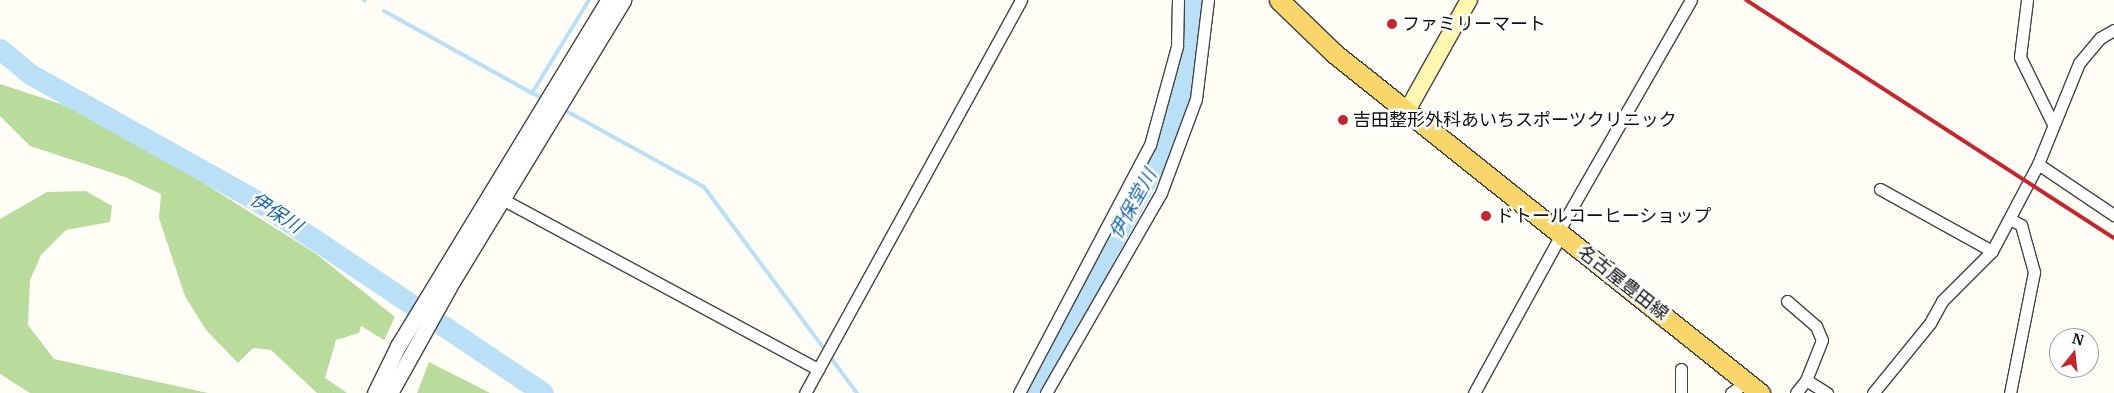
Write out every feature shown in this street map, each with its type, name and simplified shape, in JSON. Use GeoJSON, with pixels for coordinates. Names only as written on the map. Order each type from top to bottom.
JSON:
{"type":"FeatureCollection","features":[{"type":"Feature","properties":{"kind":"main road","name":"名古屋豊田線"},"geometry":{"type":"LineString","coordinates":[[1279,0],[1336,54],[1408,109],[1560,233],[1745,389]]}},
{"type":"Feature","properties":{"kind":"main road"},"geometry":{"type":"LineString","coordinates":[[1408,109],[1469,0]]}},
{"type":"Feature","properties":{"kind":"street"},"geometry":{"type":"LineString","coordinates":[[375,393],[405,349],[608,0]]}},
{"type":"Feature","properties":{"kind":"street"},"geometry":{"type":"LineString","coordinates":[[444,283],[502,199],[623,0]]}},
{"type":"Feature","properties":{"kind":"street"},"geometry":{"type":"LineString","coordinates":[[805,393],[1021,0]]}},
{"type":"Feature","properties":{"kind":"street"},"geometry":{"type":"LineString","coordinates":[[1019,393],[1150,145],[1177,46],[1178,0]]}},
{"type":"Feature","properties":{"kind":"street"},"geometry":{"type":"LineString","coordinates":[[1046,393],[1162,193],[1196,98],[1208,0]]}},
{"type":"Feature","properties":{"kind":"street"},"geometry":{"type":"LineString","coordinates":[[1474,393],[1560,233],[1691,0]]}},
{"type":"Feature","properties":{"kind":"street"},"geometry":{"type":"LineString","coordinates":[[2027,0],[2020,57],[2052,124]]}},
{"type":"Feature","properties":{"kind":"street"},"geometry":{"type":"LineString","coordinates":[[1873,393],[1930,323],[1942,301],[1992,251],[2038,164],[2052,124],[2079,63],[2100,38],[2114,30]]}},
{"type":"Feature","properties":{"kind":"street"},"geometry":{"type":"LineString","coordinates":[[2038,164],[2114,215]]}},
{"type":"Feature","properties":{"kind":"street"},"geometry":{"type":"LineString","coordinates":[[1880,189],[1992,251]]}},
{"type":"Feature","properties":{"kind":"street"},"geometry":{"type":"LineString","coordinates":[[502,199],[818,369]]}},
{"type":"Feature","properties":{"kind":"street"},"geometry":{"type":"LineString","coordinates":[[2010,218],[2021,225],[2034,272],[2010,393]]}},
{"type":"Feature","properties":{"kind":"street"},"geometry":{"type":"LineString","coordinates":[[1787,301],[1816,326],[1822,340],[1806,380],[1796,393]]}},
{"type":"Feature","properties":{"kind":"street"},"geometry":{"type":"LineString","coordinates":[[390,393],[405,349]]}},
{"type":"Feature","properties":{"kind":"street"},"geometry":{"type":"LineString","coordinates":[[1680,369],[1681,393]]}},
{"type":"Feature","properties":{"kind":"street"},"geometry":{"type":"LineString","coordinates":[[1806,380],[1828,393]]}},
{"type":"Feature","properties":{"kind":"green space"},"geometry":{"type":"Polygon","coordinates":[[[0,84],[73,108],[183,170],[315,253],[395,317],[384,340],[361,326],[359,333],[336,340],[325,378],[347,393],[317,393],[271,350],[253,348],[238,363],[206,330],[185,296],[159,218],[161,194],[125,177],[30,146],[0,116],[0,84]]]}},
{"type":"Feature","properties":{"kind":"green space"},"geometry":{"type":"Polygon","coordinates":[[[86,191],[112,206],[110,222],[66,230],[41,255],[30,280],[28,325],[54,359],[208,393],[30,393],[0,374],[0,219],[47,192],[86,191]]]}},
{"type":"Feature","properties":{"kind":"green space"},"geometry":{"type":"Polygon","coordinates":[[[429,362],[490,393],[417,393],[429,362]]]}},
{"type":"Feature","properties":{"kind":"waterway"},"geometry":{"type":"LineString","coordinates":[[384,11],[532,93],[589,0]]}},
{"type":"Feature","properties":{"kind":"waterway","name":"伊保堂川"},"geometry":{"type":"LineString","coordinates":[[1030,393],[1169,138],[1185,82],[1193,0]]}},
{"type":"Feature","properties":{"kind":"waterway","name":"伊保川"},"geometry":{"type":"LineString","coordinates":[[0,49],[30,74],[259,202],[543,393]]}},
{"type":"Feature","properties":{"kind":"waterway"},"geometry":{"type":"LineString","coordinates":[[532,93],[544,99]]}},
{"type":"Feature","properties":{"kind":"waterway"},"geometry":{"type":"LineString","coordinates":[[561,108],[704,187],[857,393]]}},
{"type":"Feature","properties":{"kind":"railway"},"geometry":{"type":"LineString","coordinates":[[1746,0],[2114,238]]}},
{"type":"Feature","properties":{"kind":"place","name":"ファミリーマート"},"geometry":{"type":"Point","coordinates":[1392,24]}},
{"type":"Feature","properties":{"kind":"place","name":"吉田整形外科あいちスポーツクリニック"},"geometry":{"type":"Point","coordinates":[1343,120]}},
{"type":"Feature","properties":{"kind":"place","name":"ドトールコーヒーショップ"},"geometry":{"type":"Point","coordinates":[1486,216]}}]}
